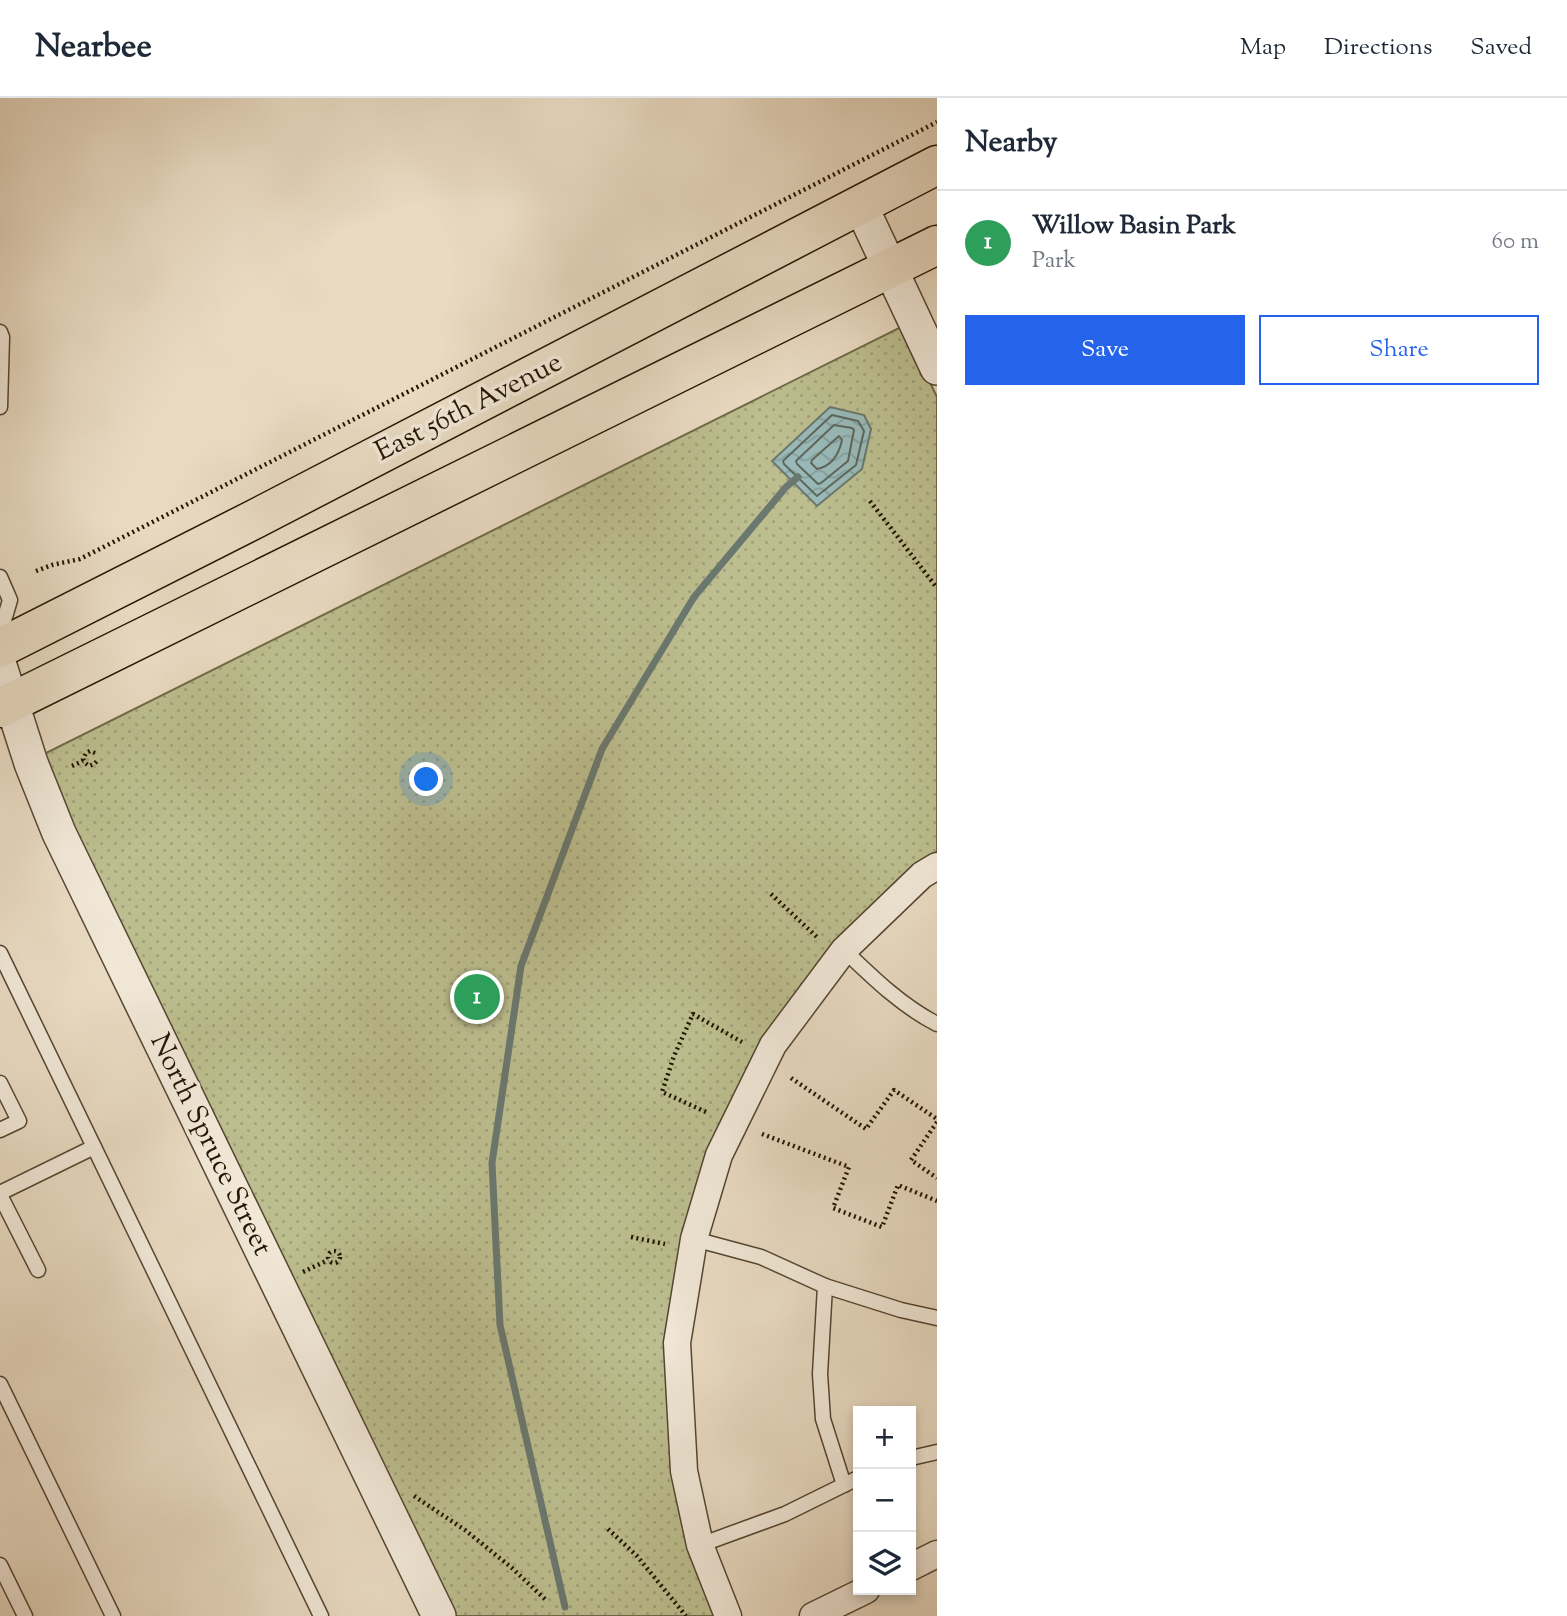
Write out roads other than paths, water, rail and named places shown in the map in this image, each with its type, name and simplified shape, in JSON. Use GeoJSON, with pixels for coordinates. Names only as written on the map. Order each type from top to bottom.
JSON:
{"type":"FeatureCollection","features":[{"type":"Feature","properties":{"kind":"main road","name":"East 56th Avenue"},"geometry":{"type":"LineString","coordinates":[[0,648],[267,513],[937,165]]}},
{"type":"Feature","properties":{"kind":"main road"},"geometry":{"type":"LineString","coordinates":[[6,705],[937,245]]}},
{"type":"Feature","properties":{"kind":"street"},"geometry":{"type":"LineString","coordinates":[[860,204],[937,368]]}},
{"type":"Feature","properties":{"kind":"street","name":"North Spruce Street"},"geometry":{"type":"LineString","coordinates":[[0,666],[6,705],[59,833],[439,1616]]}},
{"type":"Feature","properties":{"kind":"street"},"geometry":{"type":"LineString","coordinates":[[728,1616],[700,1545],[684,1471],[677,1343],[694,1239],[719,1155],[773,1045],[844,950],[922,875],[937,866]]}},
{"type":"Feature","properties":{"kind":"street"},"geometry":{"type":"LineString","coordinates":[[916,1564],[937,1554]]}},
{"type":"Feature","properties":{"kind":"street"},"geometry":{"type":"LineString","coordinates":[[814,1616],[856,1595]]}},
{"type":"Feature","properties":{"kind":"lane"},"geometry":{"type":"LineString","coordinates":[[0,332],[0,407]]}},
{"type":"Feature","properties":{"kind":"lane"},"geometry":{"type":"LineString","coordinates":[[0,577],[10,600],[0,634]]}},
{"type":"Feature","properties":{"kind":"lane"},"geometry":{"type":"LineString","coordinates":[[844,950],[880,985],[937,1024]]}},
{"type":"Feature","properties":{"kind":"lane"},"geometry":{"type":"LineString","coordinates":[[0,953],[321,1616]]}},
{"type":"Feature","properties":{"kind":"lane"},"geometry":{"type":"LineString","coordinates":[[0,1083],[19,1121],[0,1130]]}},
{"type":"Feature","properties":{"kind":"lane"},"geometry":{"type":"LineString","coordinates":[[38,1270],[0,1194],[94,1147]]}},
{"type":"Feature","properties":{"kind":"lane"},"geometry":{"type":"LineString","coordinates":[[694,1239],[761,1257],[825,1286],[901,1310],[937,1318]]}},
{"type":"Feature","properties":{"kind":"lane"},"geometry":{"type":"LineString","coordinates":[[825,1286],[820,1374],[823,1419],[844,1485]]}},
{"type":"Feature","properties":{"kind":"lane"},"geometry":{"type":"LineString","coordinates":[[0,1384],[113,1616]]}},
{"type":"Feature","properties":{"kind":"lane"},"geometry":{"type":"LineString","coordinates":[[916,1457],[937,1452]]}},
{"type":"Feature","properties":{"kind":"lane"},"geometry":{"type":"LineString","coordinates":[[700,1545],[785,1514],[853,1480]]}},
{"type":"Feature","properties":{"kind":"lane"},"geometry":{"type":"LineString","coordinates":[[0,1565],[25,1616]]}},
{"type":"Feature","properties":{"kind":"water"},"geometry":{"type":"Polygon","coordinates":[[[830,407],[864,415],[871,429],[862,469],[817,506],[772,461],[830,407]]]}},
{"type":"Feature","properties":{"kind":"waterway"},"geometry":{"type":"LineString","coordinates":[[565,1607],[500,1325],[492,1163],[521,966],[602,749],[694,597],[786,487],[798,477]]}},
{"type":"Feature","properties":{"kind":"place","name":"Willow Basin Park"},"geometry":{"type":"Point","coordinates":[477,997]}}]}
